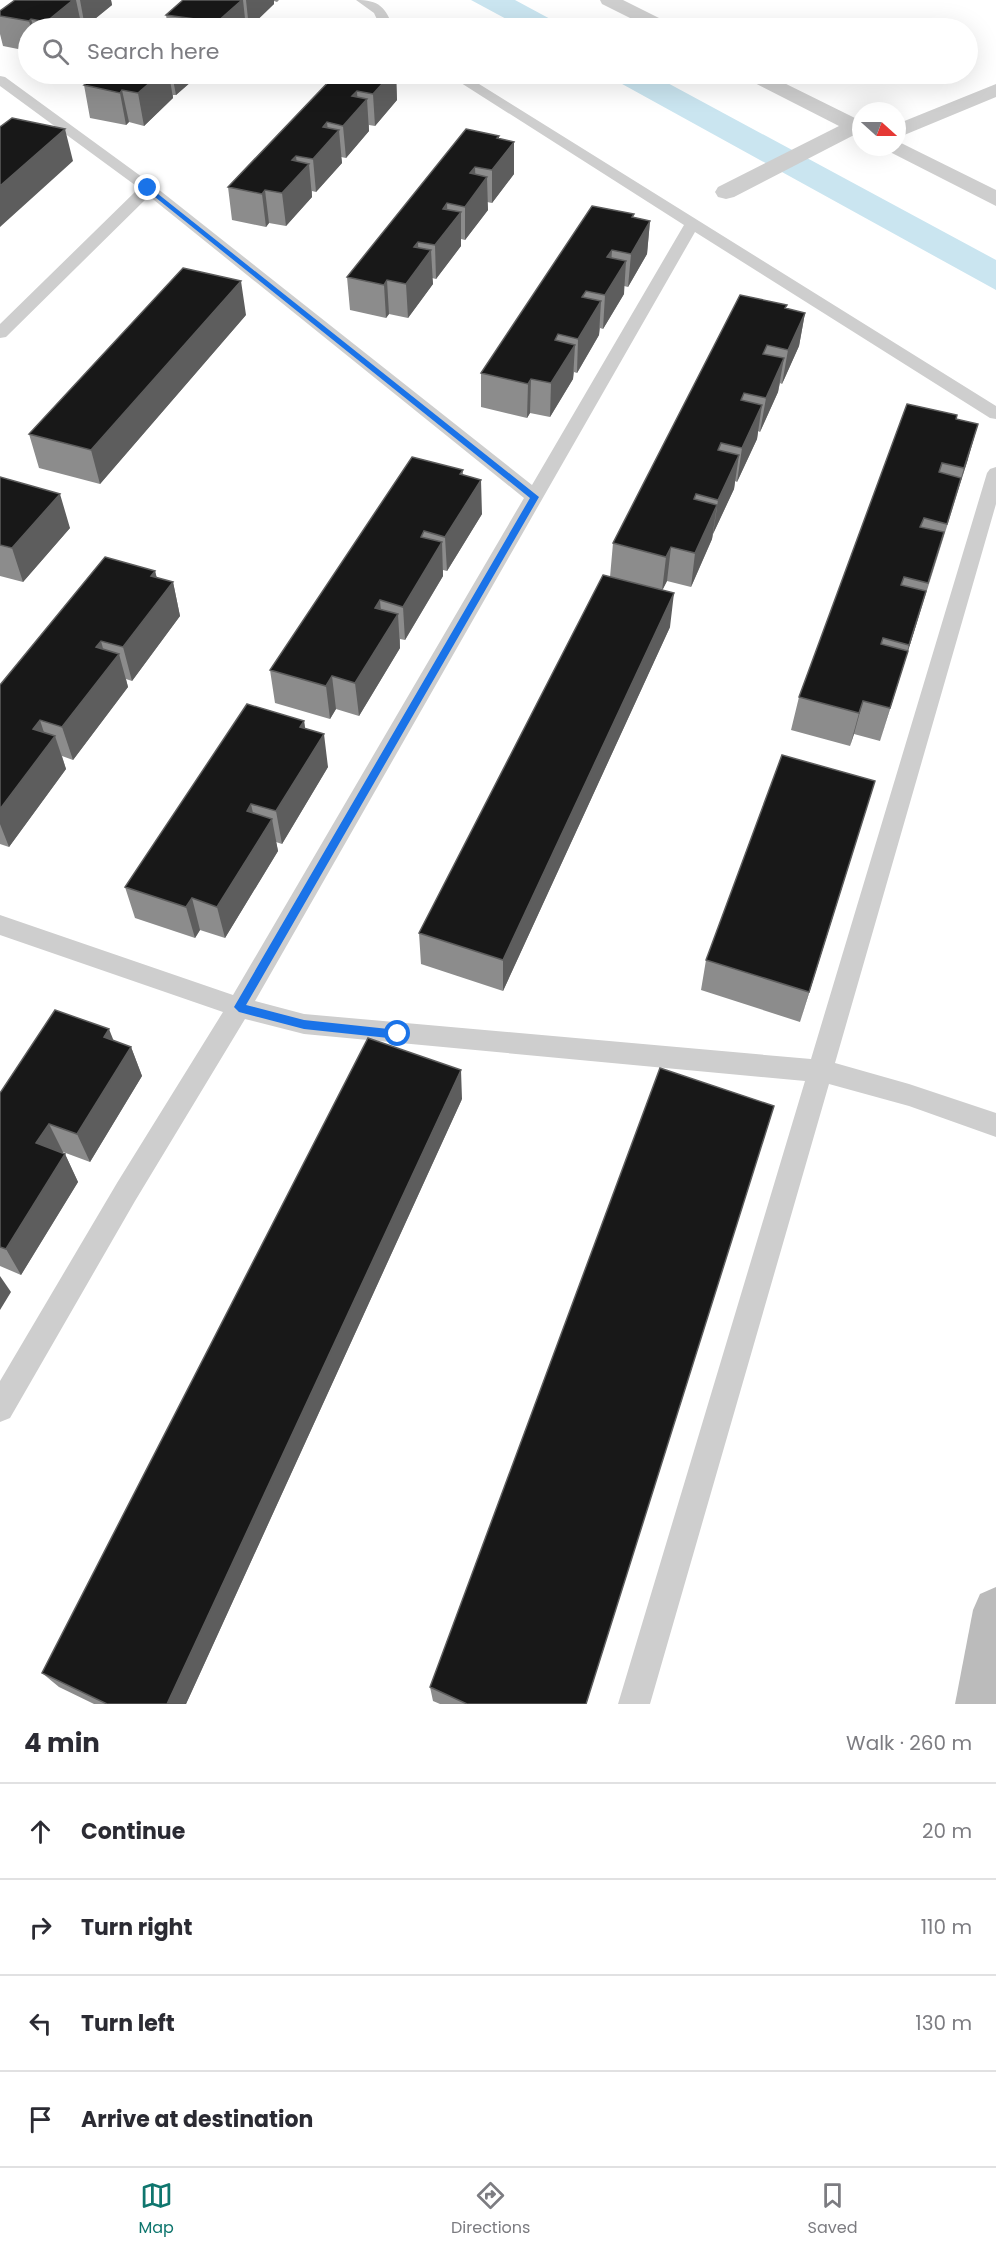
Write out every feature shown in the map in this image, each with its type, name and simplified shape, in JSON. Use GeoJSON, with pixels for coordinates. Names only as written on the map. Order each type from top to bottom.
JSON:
{"type":"FeatureCollection","features":[{"type":"Feature","properties":{"kind":"main road"},"geometry":{"type":"LineString","coordinates":[[979,1704],[996,1610]]}},
{"type":"Feature","properties":{"kind":"street"},"geometry":{"type":"LineString","coordinates":[[609,0],[644,18]]}},
{"type":"Feature","properties":{"kind":"street"},"geometry":{"type":"LineString","coordinates":[[772,84],[852,125]]}},
{"type":"Feature","properties":{"kind":"street"},"geometry":{"type":"LineString","coordinates":[[906,128],[996,90]]}},
{"type":"Feature","properties":{"kind":"street"},"geometry":{"type":"LineString","coordinates":[[726,192],[852,131]]}},
{"type":"Feature","properties":{"kind":"street"},"geometry":{"type":"LineString","coordinates":[[906,153],[996,199]]}},
{"type":"Feature","properties":{"kind":"lane"},"geometry":{"type":"LineString","coordinates":[[362,0],[380,11],[383,18]]}},
{"type":"Feature","properties":{"kind":"lane"},"geometry":{"type":"LineString","coordinates":[[0,80],[148,188],[535,497]]}},
{"type":"Feature","properties":{"kind":"lane"},"geometry":{"type":"LineString","coordinates":[[470,84],[996,414]]}},
{"type":"Feature","properties":{"kind":"lane"},"geometry":{"type":"LineString","coordinates":[[0,333],[148,188]]}},
{"type":"Feature","properties":{"kind":"lane"},"geometry":{"type":"LineString","coordinates":[[0,1408],[126,1192],[239,1007],[693,223]]}},
{"type":"Feature","properties":{"kind":"lane"},"geometry":{"type":"LineString","coordinates":[[634,1704],[996,473]]}},
{"type":"Feature","properties":{"kind":"lane"},"geometry":{"type":"LineString","coordinates":[[0,925],[239,1007],[304,1024],[820,1071],[935,1103],[996,1125]]}},
{"type":"Feature","properties":{"kind":"water"},"geometry":{"type":"Polygon","coordinates":[[[471,0],[515,0],[548,18],[504,18],[471,0]]]}},
{"type":"Feature","properties":{"kind":"water"},"geometry":{"type":"Polygon","coordinates":[[[622,84],[670,84],[996,260],[996,290],[622,84]]]}},
{"type":"Feature","properties":{"kind":"building"},"geometry":{"type":"Polygon","coordinates":[[[15,0],[73,0],[51,18],[18,19],[0,16],[0,11],[15,0]]]}},
{"type":"Feature","properties":{"kind":"building"},"geometry":{"type":"Polygon","coordinates":[[[183,0],[242,0],[222,18],[188,18],[166,15],[183,0]]]}},
{"type":"Feature","properties":{"kind":"building"},"geometry":{"type":"Polygon","coordinates":[[[148,84],[138,93],[122,90],[120,93],[84,85],[148,84]]]}},
{"type":"Feature","properties":{"kind":"building"},"geometry":{"type":"Polygon","coordinates":[[[326,84],[382,84],[373,94],[357,91],[352,96],[367,99],[343,126],[327,122],[323,127],[339,130],[313,159],[296,156],[292,160],[309,164],[282,193],[265,190],[262,194],[228,187],[326,84]]]}},
{"type":"Feature","properties":{"kind":"building"},"geometry":{"type":"Polygon","coordinates":[[[12,118],[65,129],[0,186],[0,127],[12,118]]]}},
{"type":"Feature","properties":{"kind":"building"},"geometry":{"type":"Polygon","coordinates":[[[466,129],[499,136],[497,138],[514,142],[492,170],[475,167],[470,173],[487,177],[465,207],[447,203],[443,209],[461,212],[435,245],[418,242],[414,247],[431,250],[406,284],[387,280],[384,285],[347,277],[466,129]]]}},
{"type":"Feature","properties":{"kind":"building"},"geometry":{"type":"Polygon","coordinates":[[[592,206],[634,214],[632,217],[650,221],[631,254],[612,250],[607,257],[626,261],[605,295],[586,291],[582,297],[601,301],[578,339],[558,334],[555,340],[575,345],[551,383],[531,379],[528,384],[481,373],[592,206]]]}},
{"type":"Feature","properties":{"kind":"building"},"geometry":{"type":"Polygon","coordinates":[[[183,268],[241,281],[91,450],[29,434],[183,268]]]}},
{"type":"Feature","properties":{"kind":"building"},"geometry":{"type":"Polygon","coordinates":[[[740,295],[787,305],[785,308],[805,313],[788,350],[767,345],[763,354],[784,358],[766,398],[744,393],[741,400],[762,405],[742,448],[721,443],[718,450],[739,455],[718,500],[696,494],[694,499],[717,505],[695,553],[671,547],[666,557],[613,543],[740,295]]]}},
{"type":"Feature","properties":{"kind":"building"},"geometry":{"type":"Polygon","coordinates":[[[907,404],[957,415],[956,419],[978,424],[964,468],[942,463],[939,472],[961,478],[947,524],[924,518],[920,527],[944,532],[928,583],[904,577],[901,585],[926,591],[909,645],[883,638],[881,644],[908,651],[890,708],[863,701],[859,713],[799,697],[907,404]]]}},
{"type":"Feature","properties":{"kind":"building"},"geometry":{"type":"Polygon","coordinates":[[[412,457],[463,470],[460,474],[481,480],[445,537],[424,531],[421,537],[442,542],[403,607],[380,600],[375,608],[398,614],[355,683],[332,676],[326,686],[270,670],[412,457]]]}},
{"type":"Feature","properties":{"kind":"building"},"geometry":{"type":"Polygon","coordinates":[[[0,477],[60,494],[12,548],[0,545],[0,477]]]}},
{"type":"Feature","properties":{"kind":"building"},"geometry":{"type":"Polygon","coordinates":[[[105,557],[155,571],[151,576],[173,582],[123,647],[101,641],[96,647],[119,654],[62,727],[40,720],[33,729],[55,736],[0,809],[0,685],[105,557]]]}},
{"type":"Feature","properties":{"kind":"building"},"geometry":{"type":"Polygon","coordinates":[[[603,575],[674,593],[503,960],[419,933],[603,575]]]}},
{"type":"Feature","properties":{"kind":"building"},"geometry":{"type":"Polygon","coordinates":[[[247,704],[304,721],[300,727],[324,734],[276,811],[251,804],[247,811],[272,819],[217,907],[192,898],[186,907],[125,887],[247,704]]]}},
{"type":"Feature","properties":{"kind":"building"},"geometry":{"type":"Polygon","coordinates":[[[782,755],[875,781],[809,992],[706,960],[782,755]]]}},
{"type":"Feature","properties":{"kind":"building"},"geometry":{"type":"Polygon","coordinates":[[[55,1010],[109,1029],[104,1037],[131,1047],[77,1134],[49,1124],[36,1143],[65,1154],[6,1249],[0,1247],[0,1093],[55,1010]]]}},
{"type":"Feature","properties":{"kind":"building"},"geometry":{"type":"Polygon","coordinates":[[[368,1038],[461,1070],[167,1704],[107,1704],[42,1673],[368,1038]]]}},
{"type":"Feature","properties":{"kind":"building"},"geometry":{"type":"Polygon","coordinates":[[[660,1068],[774,1106],[586,1704],[467,1704],[430,1687],[660,1068]]]}},
{"type":"Feature","properties":{"kind":"route"},"geometry":{"type":"LineString","coordinates":[[148,188],[535,497],[239,1007],[304,1024],[398,1034]]}}]}
